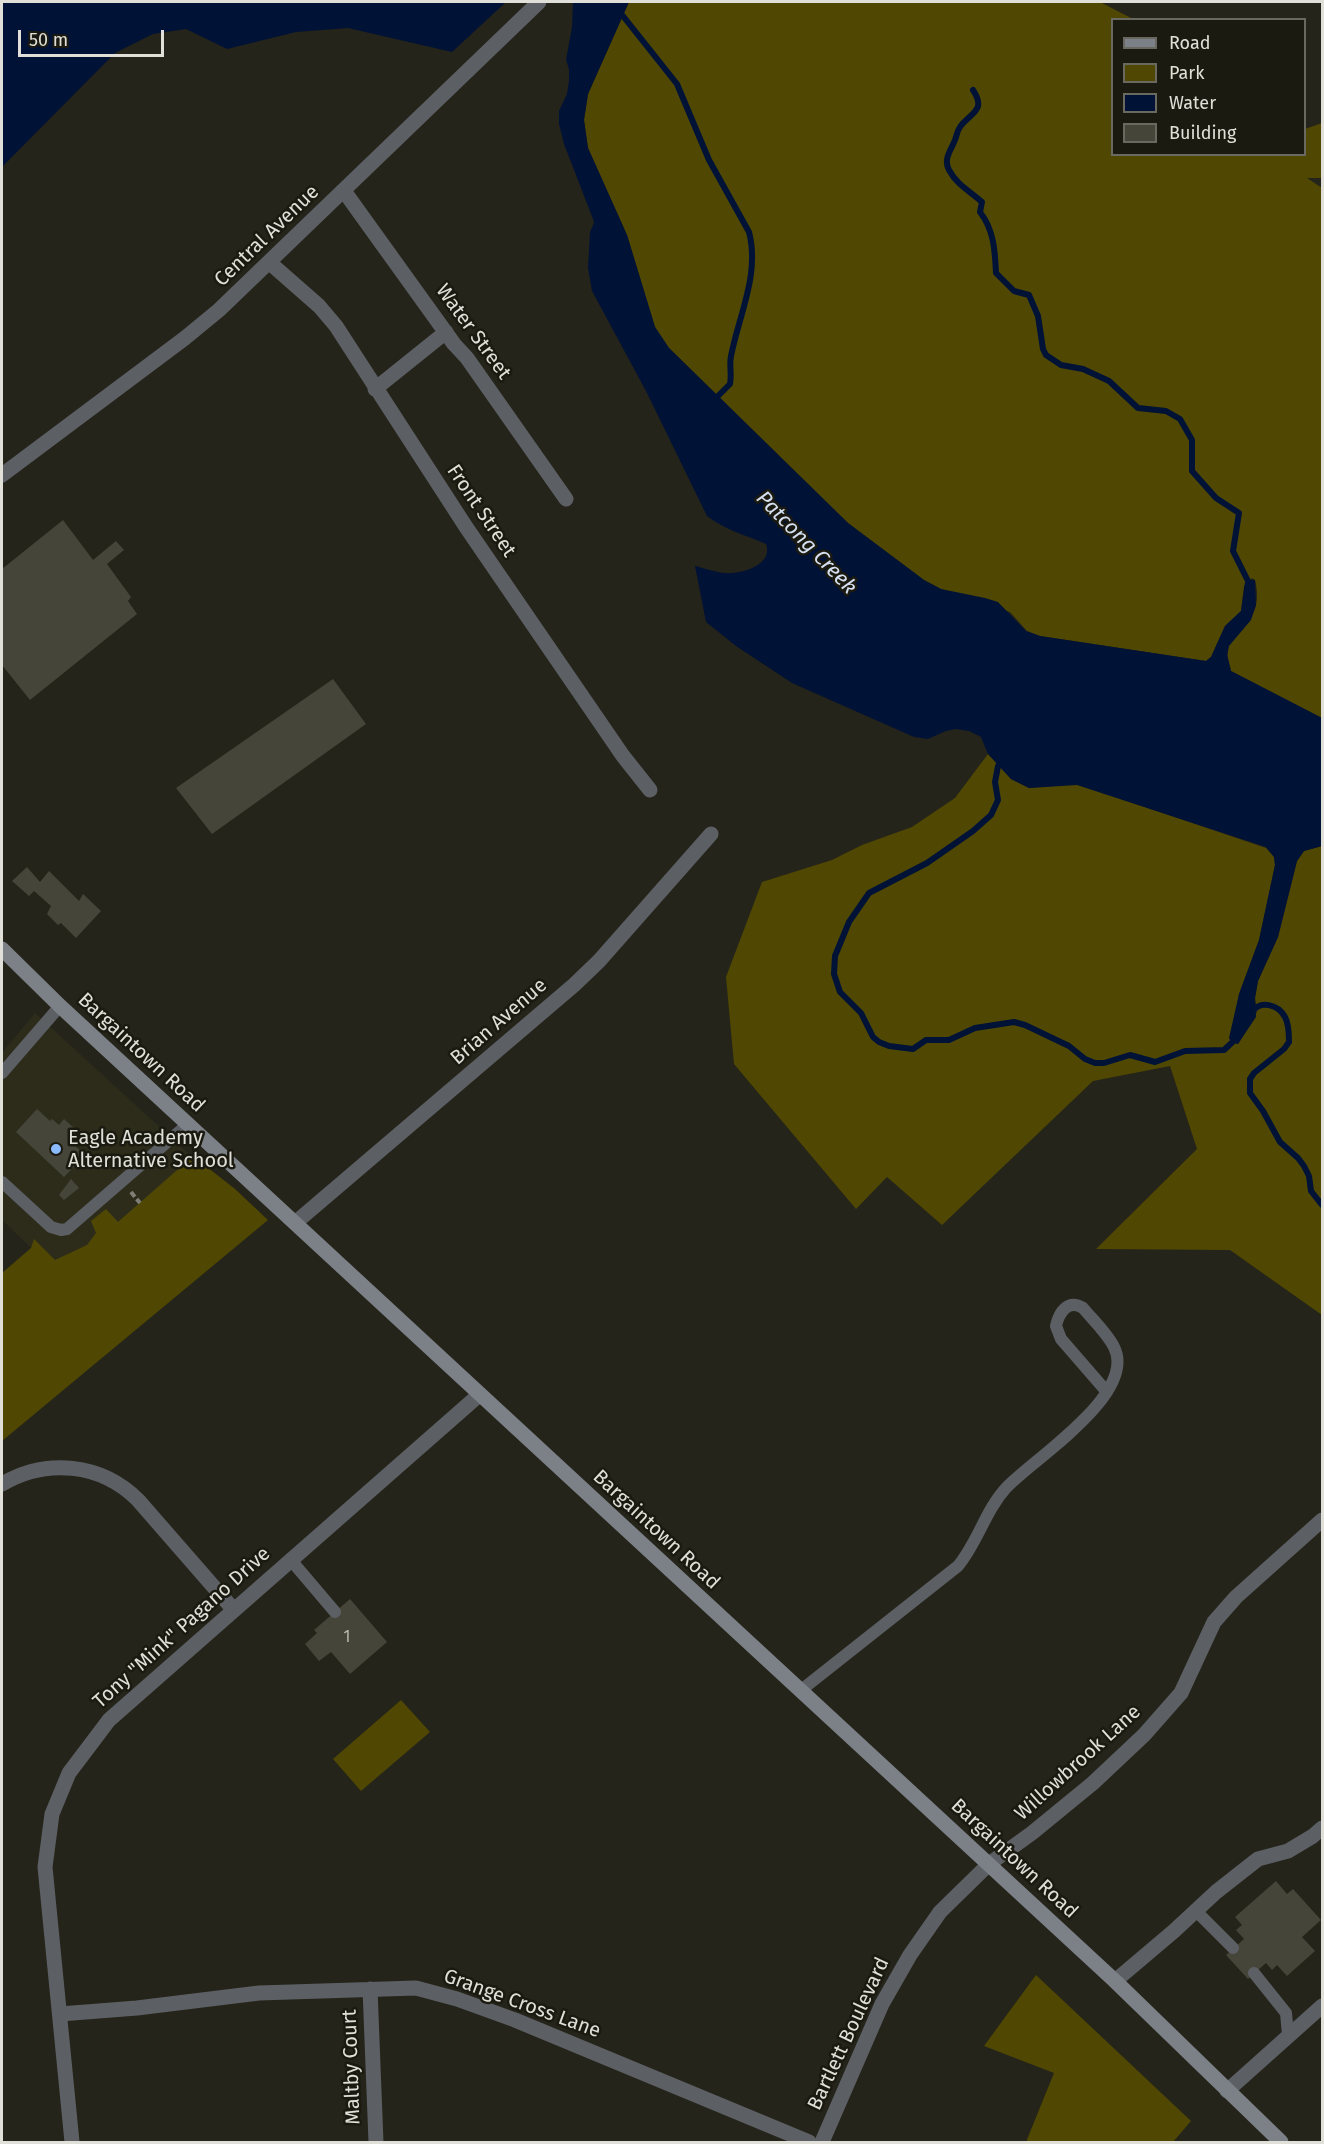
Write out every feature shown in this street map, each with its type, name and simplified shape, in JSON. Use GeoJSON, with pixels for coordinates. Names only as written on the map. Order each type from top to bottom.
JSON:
{"type":"FeatureCollection","features":[{"type":"Feature","properties":{"kind":"main road","name":"Bargaintown Road"},"geometry":{"type":"LineString","coordinates":[[2,949],[60,1006],[479,1395],[1115,1981],[1281,2142]]}},
{"type":"Feature","properties":{"kind":"street","name":"Central Avenue"},"geometry":{"type":"LineString","coordinates":[[2,475],[219,310],[539,2]]}},
{"type":"Feature","properties":{"kind":"street","name":"Water Street"},"geometry":{"type":"LineString","coordinates":[[344,191],[467,358],[566,499]]}},
{"type":"Feature","properties":{"kind":"street","name":"Front Street"},"geometry":{"type":"LineString","coordinates":[[270,263],[325,312],[336,326],[375,389],[562,669],[623,756],[650,790]]}},
{"type":"Feature","properties":{"kind":"street"},"geometry":{"type":"LineString","coordinates":[[375,389],[446,332]]}},
{"type":"Feature","properties":{"kind":"street","name":"Brian Avenue"},"geometry":{"type":"LineString","coordinates":[[295,1223],[574,985],[711,834]]}},
{"type":"Feature","properties":{"kind":"street","name":"Tony \"Mink\" Pagano Drive"},"geometry":{"type":"LineString","coordinates":[[72,2142],[45,1867],[51,1814],[69,1773],[109,1720],[479,1395]]}},
{"type":"Feature","properties":{"kind":"street"},"geometry":{"type":"LineString","coordinates":[[2,1484],[25,1473],[56,1467],[85,1470],[109,1479],[138,1500],[233,1609]]}},
{"type":"Feature","properties":{"kind":"street","name":"Willowbrook Lane"},"geometry":{"type":"LineString","coordinates":[[989,1864],[1032,1833],[1093,1783],[1144,1736],[1181,1693],[1214,1622],[1236,1597],[1323,1520]]}},
{"type":"Feature","properties":{"kind":"street"},"geometry":{"type":"LineString","coordinates":[[1115,1981],[1216,1892],[1258,1859],[1288,1851],[1318,1832]]}},
{"type":"Feature","properties":{"kind":"street","name":"Bartlett Boulevard"},"geometry":{"type":"LineString","coordinates":[[822,2142],[882,2004],[910,1955],[940,1912],[989,1864]]}},
{"type":"Feature","properties":{"kind":"street","name":"Grange Cross Lane"},"geometry":{"type":"LineString","coordinates":[[60,2014],[136,2008],[259,1993],[416,1988],[457,1999],[515,2020],[809,2142]]}},
{"type":"Feature","properties":{"kind":"street","name":"Maltby Court"},"geometry":{"type":"LineString","coordinates":[[370,1989],[376,2142]]}},
{"type":"Feature","properties":{"kind":"street"},"geometry":{"type":"LineString","coordinates":[[1227,2091],[1323,2006]]}},
{"type":"Feature","properties":{"kind":"lane"},"geometry":{"type":"LineString","coordinates":[[2,1073],[60,1006]]}},
{"type":"Feature","properties":{"kind":"lane"},"geometry":{"type":"LineString","coordinates":[[2,1182],[44,1222],[56,1230],[64,1230],[188,1124]]}},
{"type":"Feature","properties":{"kind":"lane"},"geometry":{"type":"LineString","coordinates":[[800,1690],[958,1566],[970,1551],[988,1514],[1006,1488],[1091,1414],[1107,1392],[1118,1360],[1114,1347],[1083,1308],[1070,1305],[1062,1311],[1056,1326],[1061,1339],[1107,1392]]}},
{"type":"Feature","properties":{"kind":"lane"},"geometry":{"type":"LineString","coordinates":[[290,1559],[335,1612]]}},
{"type":"Feature","properties":{"kind":"lane"},"geometry":{"type":"LineString","coordinates":[[1196,1911],[1233,1948]]}},
{"type":"Feature","properties":{"kind":"lane"},"geometry":{"type":"LineString","coordinates":[[1254,1973],[1286,2013],[1288,2035]]}},
{"type":"Feature","properties":{"kind":"path"},"geometry":{"type":"LineString","coordinates":[[129,1189],[140,1203]]}},
{"type":"Feature","properties":{"kind":"shaded area"},"geometry":{"type":"Polygon","coordinates":[[[35,1013],[187,1152],[210,1165],[86,1300],[2,1220],[2,1053],[35,1013]]]}},
{"type":"Feature","properties":{"kind":"green space"},"geometry":{"type":"Polygon","coordinates":[[[629,2],[1100,2],[1131,18],[1111,18],[1111,156],[1306,156],[1306,129],[1322,123],[1322,178],[1307,178],[1322,188],[1322,718],[1231,671],[1228,659],[1230,643],[1252,615],[1256,606],[1255,580],[1252,578],[1244,586],[1241,611],[1225,626],[1211,657],[1206,661],[1040,636],[1027,631],[1010,612],[941,589],[924,580],[848,523],[669,348],[655,327],[627,235],[588,148],[584,120],[588,94],[629,2]]]}},
{"type":"Feature","properties":{"kind":"green space"},"geometry":{"type":"Polygon","coordinates":[[[988,754],[1011,779],[1029,788],[1077,784],[1266,848],[1274,857],[1275,865],[1259,940],[1239,994],[1231,1041],[1238,1044],[1257,1012],[1255,998],[1258,981],[1278,937],[1297,861],[1304,851],[1322,846],[1322,1315],[1230,1250],[1096,1249],[1197,1149],[1170,1066],[1093,1081],[942,1225],[887,1177],[856,1209],[734,1064],[726,977],[762,882],[832,860],[862,845],[912,827],[955,798],[988,754]]]}},
{"type":"Feature","properties":{"kind":"green space"},"geometry":{"type":"Polygon","coordinates":[[[193,1156],[235,1189],[268,1220],[2,1441],[2,1273],[31,1248],[34,1239],[55,1260],[87,1245],[96,1233],[91,1221],[106,1209],[118,1222],[193,1156]]]}},
{"type":"Feature","properties":{"kind":"green space"},"geometry":{"type":"Polygon","coordinates":[[[401,1700],[430,1732],[361,1791],[333,1759],[401,1700]]]}},
{"type":"Feature","properties":{"kind":"green space"},"geometry":{"type":"Polygon","coordinates":[[[1036,1975],[1191,2121],[1173,2142],[1026,2142],[1054,2073],[984,2046],[1036,1975]]]}},
{"type":"Feature","properties":{"kind":"water"},"geometry":{"type":"Polygon","coordinates":[[[2,2],[506,2],[452,52],[348,28],[296,32],[227,49],[186,29],[153,34],[115,53],[2,167],[2,2]]]}},
{"type":"Feature","properties":{"kind":"water","name":"Patcong Creek"},"geometry":{"type":"Polygon","coordinates":[[[573,2],[629,2],[588,94],[584,120],[588,148],[627,235],[655,327],[669,348],[848,523],[924,580],[941,589],[998,602],[1026,631],[1040,636],[1206,661],[1211,657],[1225,626],[1241,611],[1245,582],[1247,579],[1255,580],[1256,605],[1251,620],[1229,646],[1227,655],[1231,671],[1322,718],[1322,846],[1304,851],[1297,861],[1278,937],[1258,981],[1255,998],[1256,1017],[1238,1044],[1231,1042],[1229,1038],[1239,994],[1259,940],[1275,865],[1274,857],[1266,847],[1077,785],[1029,788],[1011,779],[988,754],[981,737],[969,731],[956,729],[928,739],[914,737],[792,683],[736,646],[706,622],[695,566],[723,573],[745,571],[757,565],[766,556],[766,544],[728,529],[707,516],[646,391],[592,291],[588,268],[590,232],[594,223],[564,144],[559,124],[559,111],[567,94],[569,81],[566,60],[572,27],[573,2]]]}},
{"type":"Feature","properties":{"kind":"building"},"geometry":{"type":"Polygon","coordinates":[[[63,520],[93,560],[116,541],[124,550],[107,564],[131,597],[128,601],[137,614],[30,700],[2,665],[2,569],[63,520]]]}},
{"type":"Feature","properties":{"kind":"building"},"geometry":{"type":"Polygon","coordinates":[[[333,679],[366,724],[212,834],[176,788],[333,679]]]}},
{"type":"Feature","properties":{"kind":"building"},"geometry":{"type":"Polygon","coordinates":[[[27,867],[40,882],[49,871],[79,901],[83,894],[101,911],[76,938],[61,923],[58,925],[47,914],[51,906],[34,891],[29,896],[12,881],[27,867]]]}},
{"type":"Feature","properties":{"kind":"building","name":"Eagle Academy Alternative School"},"geometry":{"type":"Polygon","coordinates":[[[37,1109],[50,1121],[52,1119],[59,1125],[64,1119],[74,1128],[68,1134],[74,1140],[72,1143],[85,1155],[64,1177],[16,1132],[37,1109]]]}},
{"type":"Feature","properties":{"kind":"building"},"geometry":{"type":"Polygon","coordinates":[[[71,1179],[79,1188],[64,1200],[59,1195],[71,1179]]]}},
{"type":"Feature","properties":{"kind":"building"},"geometry":{"type":"Polygon","coordinates":[[[350,1599],[387,1642],[350,1674],[331,1652],[319,1661],[305,1644],[317,1633],[314,1630],[350,1599]]]}},
{"type":"Feature","properties":{"kind":"building"},"geometry":{"type":"Polygon","coordinates":[[[1276,1881],[1287,1894],[1293,1889],[1321,1920],[1302,1937],[1315,1951],[1287,1976],[1277,1965],[1272,1970],[1266,1963],[1248,1979],[1226,1955],[1244,1939],[1236,1930],[1242,1925],[1235,1917],[1276,1881]]]}},
{"type":"Feature","properties":{"kind":"waterway"},"geometry":{"type":"LineString","coordinates":[[607,2],[623,16],[677,84],[709,160],[749,232],[752,263],[747,294],[731,356],[730,384],[714,400]]}},
{"type":"Feature","properties":{"kind":"waterway"},"geometry":{"type":"LineString","coordinates":[[973,90],[977,97],[978,107],[959,129],[948,155],[947,166],[956,180],[982,202],[980,212],[991,233],[996,273],[1014,291],[1029,295],[1038,316],[1046,355],[1061,365],[1083,369],[1109,381],[1138,408],[1166,411],[1180,419],[1192,440],[1192,471],[1216,498],[1239,513],[1233,551],[1247,579]]}},
{"type":"Feature","properties":{"kind":"waterway"},"geometry":{"type":"LineString","coordinates":[[998,766],[995,782],[998,800],[991,815],[973,831],[927,863],[869,893],[849,922],[835,956],[834,974],[840,992],[861,1013],[873,1037],[889,1046],[913,1049],[926,1040],[949,1040],[975,1028],[1014,1022],[1069,1046],[1085,1059],[1095,1063],[1104,1063],[1130,1055],[1155,1062],[1185,1051],[1224,1050],[1238,1037]]}},
{"type":"Feature","properties":{"kind":"waterway"},"geometry":{"type":"LineString","coordinates":[[1252,1012],[1255,1008],[1264,1005],[1278,1009],[1286,1020],[1289,1042],[1284,1049],[1254,1073],[1250,1079],[1250,1093],[1280,1142],[1304,1166],[1309,1176],[1311,1191],[1322,1205]]}},
{"type":"Feature","properties":{"kind":"place","name":"Eagle Academy Alternative School"},"geometry":{"type":"Point","coordinates":[56,1149]}}]}
